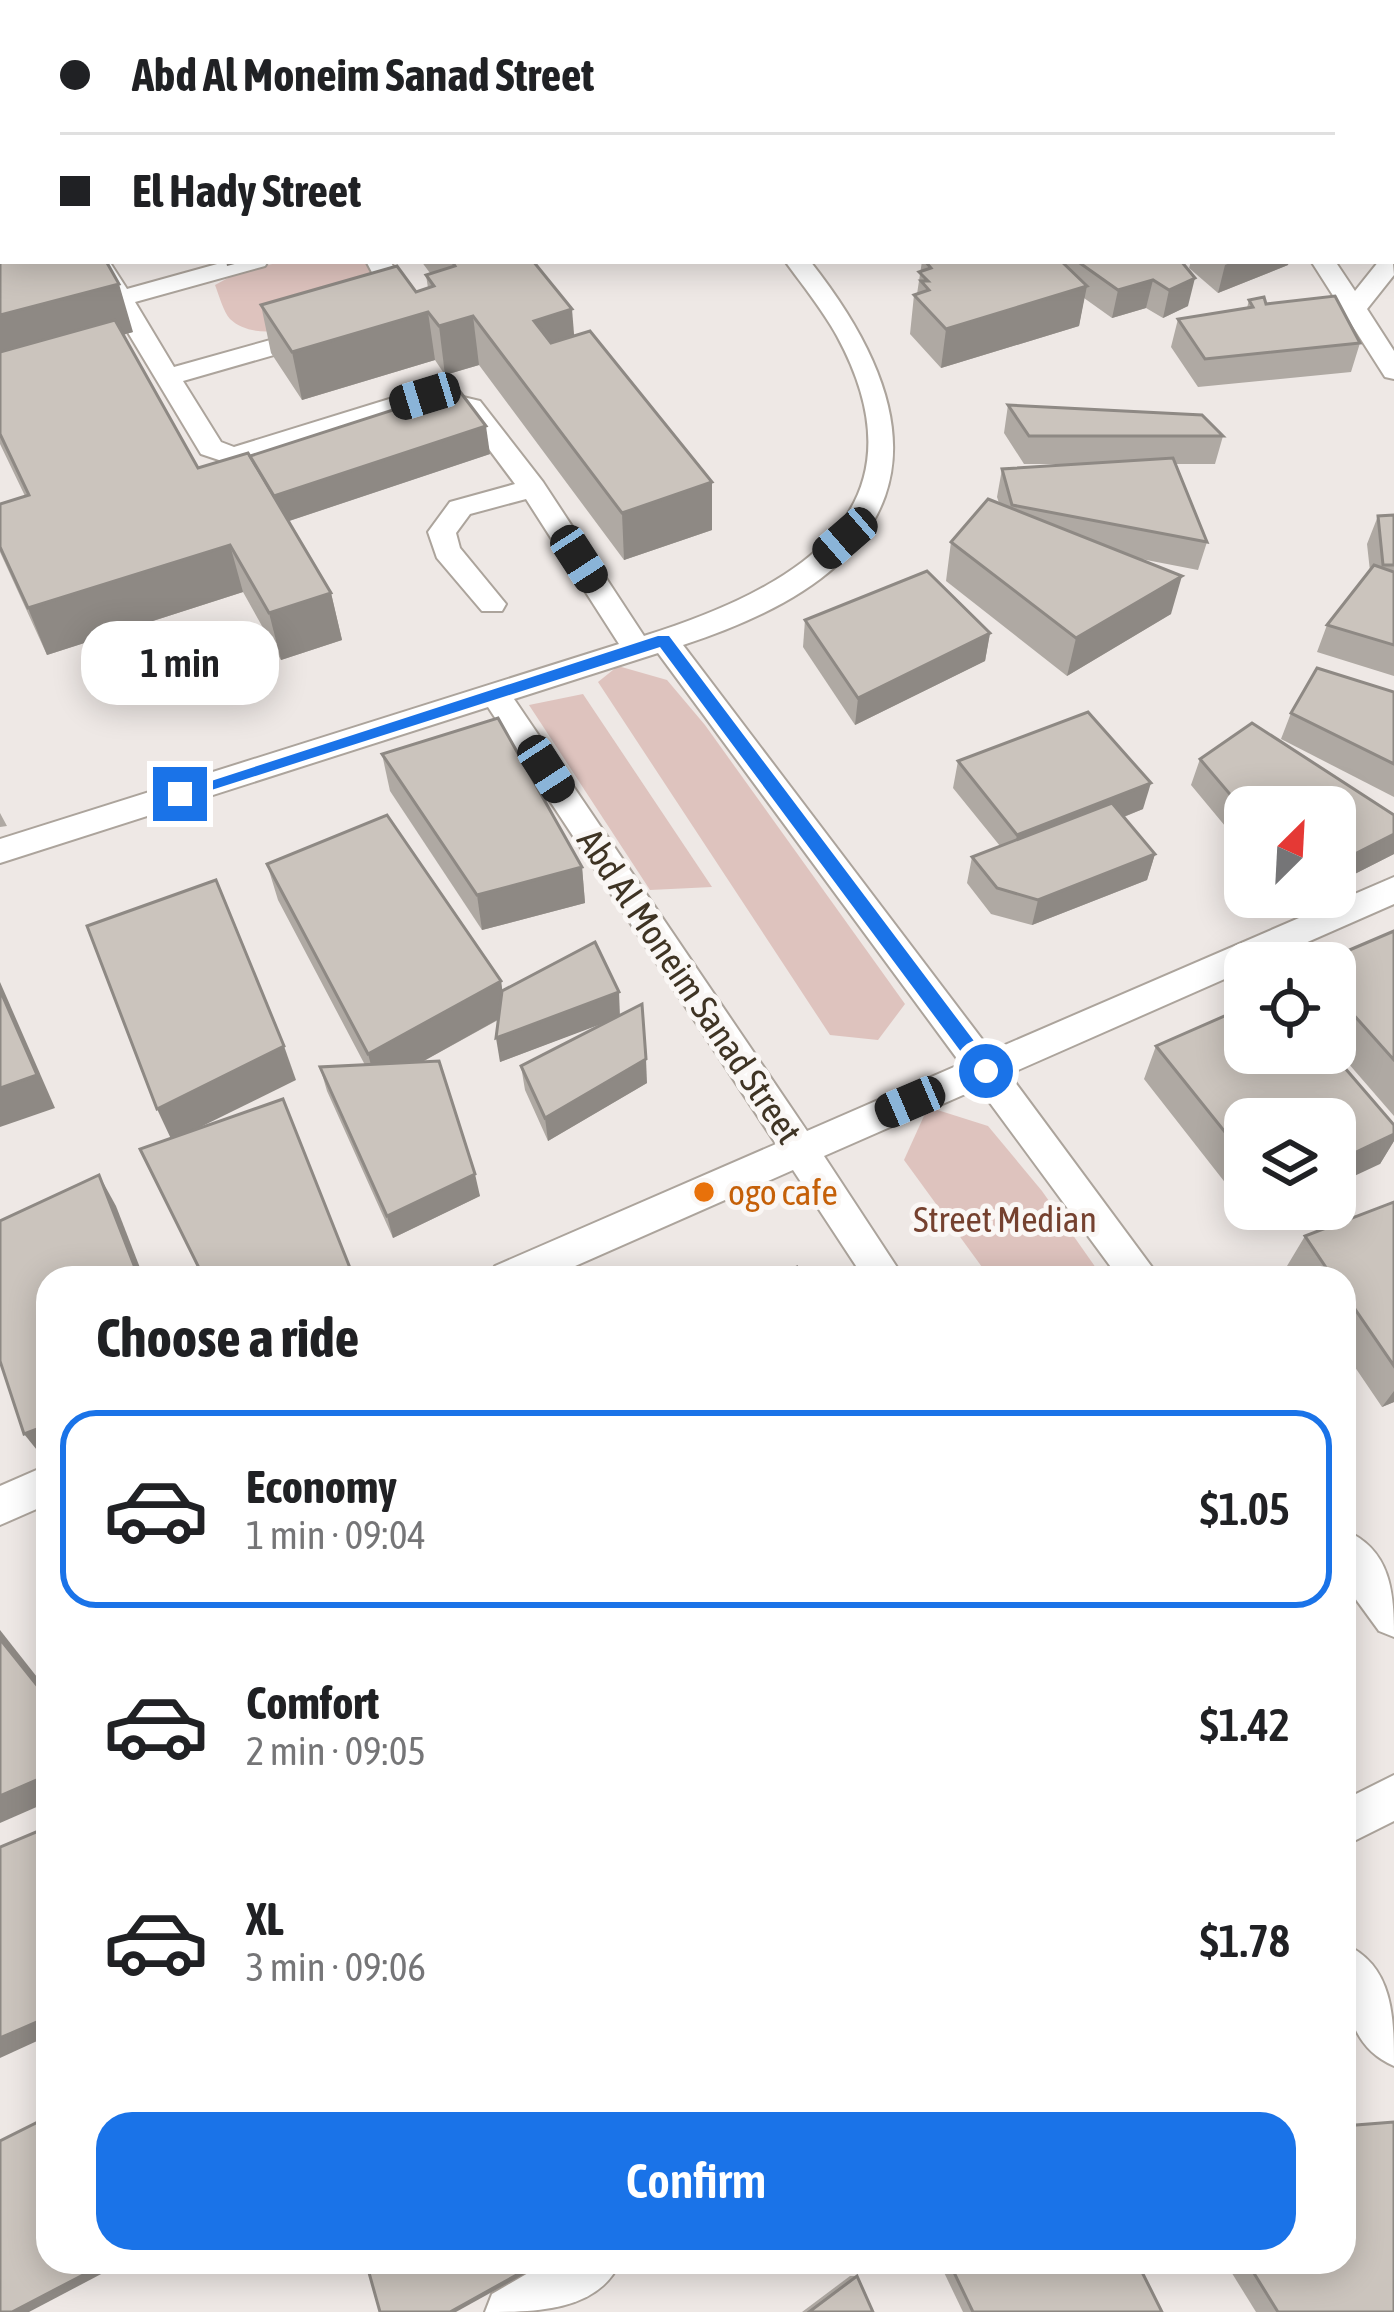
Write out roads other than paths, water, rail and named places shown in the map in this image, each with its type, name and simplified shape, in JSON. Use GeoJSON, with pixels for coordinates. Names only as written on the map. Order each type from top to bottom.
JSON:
{"type":"FeatureCollection","features":[{"type":"Feature","properties":{"kind":"street"},"geometry":{"type":"LineString","coordinates":[[99,264],[122,298],[153,364],[211,448],[233,456],[425,396],[471,407],[1132,1266]]}},
{"type":"Feature","properties":{"kind":"street"},"geometry":{"type":"LineString","coordinates":[[122,298],[200,268],[232,264]]}},
{"type":"Feature","properties":{"kind":"street"},"geometry":{"type":"LineString","coordinates":[[153,364],[384,317],[398,301],[380,264]]}},
{"type":"Feature","properties":{"kind":"street"},"geometry":{"type":"LineString","coordinates":[[0,851],[650,645],[737,615],[798,580],[845,538],[877,493],[879,428],[866,366],[837,310],[799,264]]}},
{"type":"Feature","properties":{"kind":"street"},"geometry":{"type":"LineString","coordinates":[[1325,264],[1394,371]]}},
{"type":"Feature","properties":{"kind":"street"},"geometry":{"type":"LineString","coordinates":[[1356,306],[1391,264]]}},
{"type":"Feature","properties":{"kind":"street"},"geometry":{"type":"LineString","coordinates":[[491,604],[446,551],[442,532],[460,508],[533,488]]}},
{"type":"Feature","properties":{"kind":"street","name":"Abd Al Moneim Sanad Street"},"geometry":{"type":"LineString","coordinates":[[495,694],[876,1266]]}},
{"type":"Feature","properties":{"kind":"street"},"geometry":{"type":"LineString","coordinates":[[535,1266],[1394,890]]}},
{"type":"Feature","properties":{"kind":"street"},"geometry":{"type":"LineString","coordinates":[[0,1506],[36,1490]]}},
{"type":"Feature","properties":{"kind":"street"},"geometry":{"type":"LineString","coordinates":[[1356,1566],[1394,1616]]}},
{"type":"Feature","properties":{"kind":"street"},"geometry":{"type":"LineString","coordinates":[[1356,1818],[1394,1797]]}},
{"type":"Feature","properties":{"kind":"street"},"geometry":{"type":"LineString","coordinates":[[1356,1985],[1394,2042]]}},
{"type":"Feature","properties":{"kind":"street"},"geometry":{"type":"LineString","coordinates":[[510,2312],[575,2274]]}},
{"type":"Feature","properties":{"kind":"place","name":"ogo cafe"},"geometry":{"type":"Point","coordinates":[704,1192]}},
{"type":"Feature","properties":{"kind":"park label","name":"Street Median"},"geometry":{"type":"Point","coordinates":[1005,1219]}}]}
